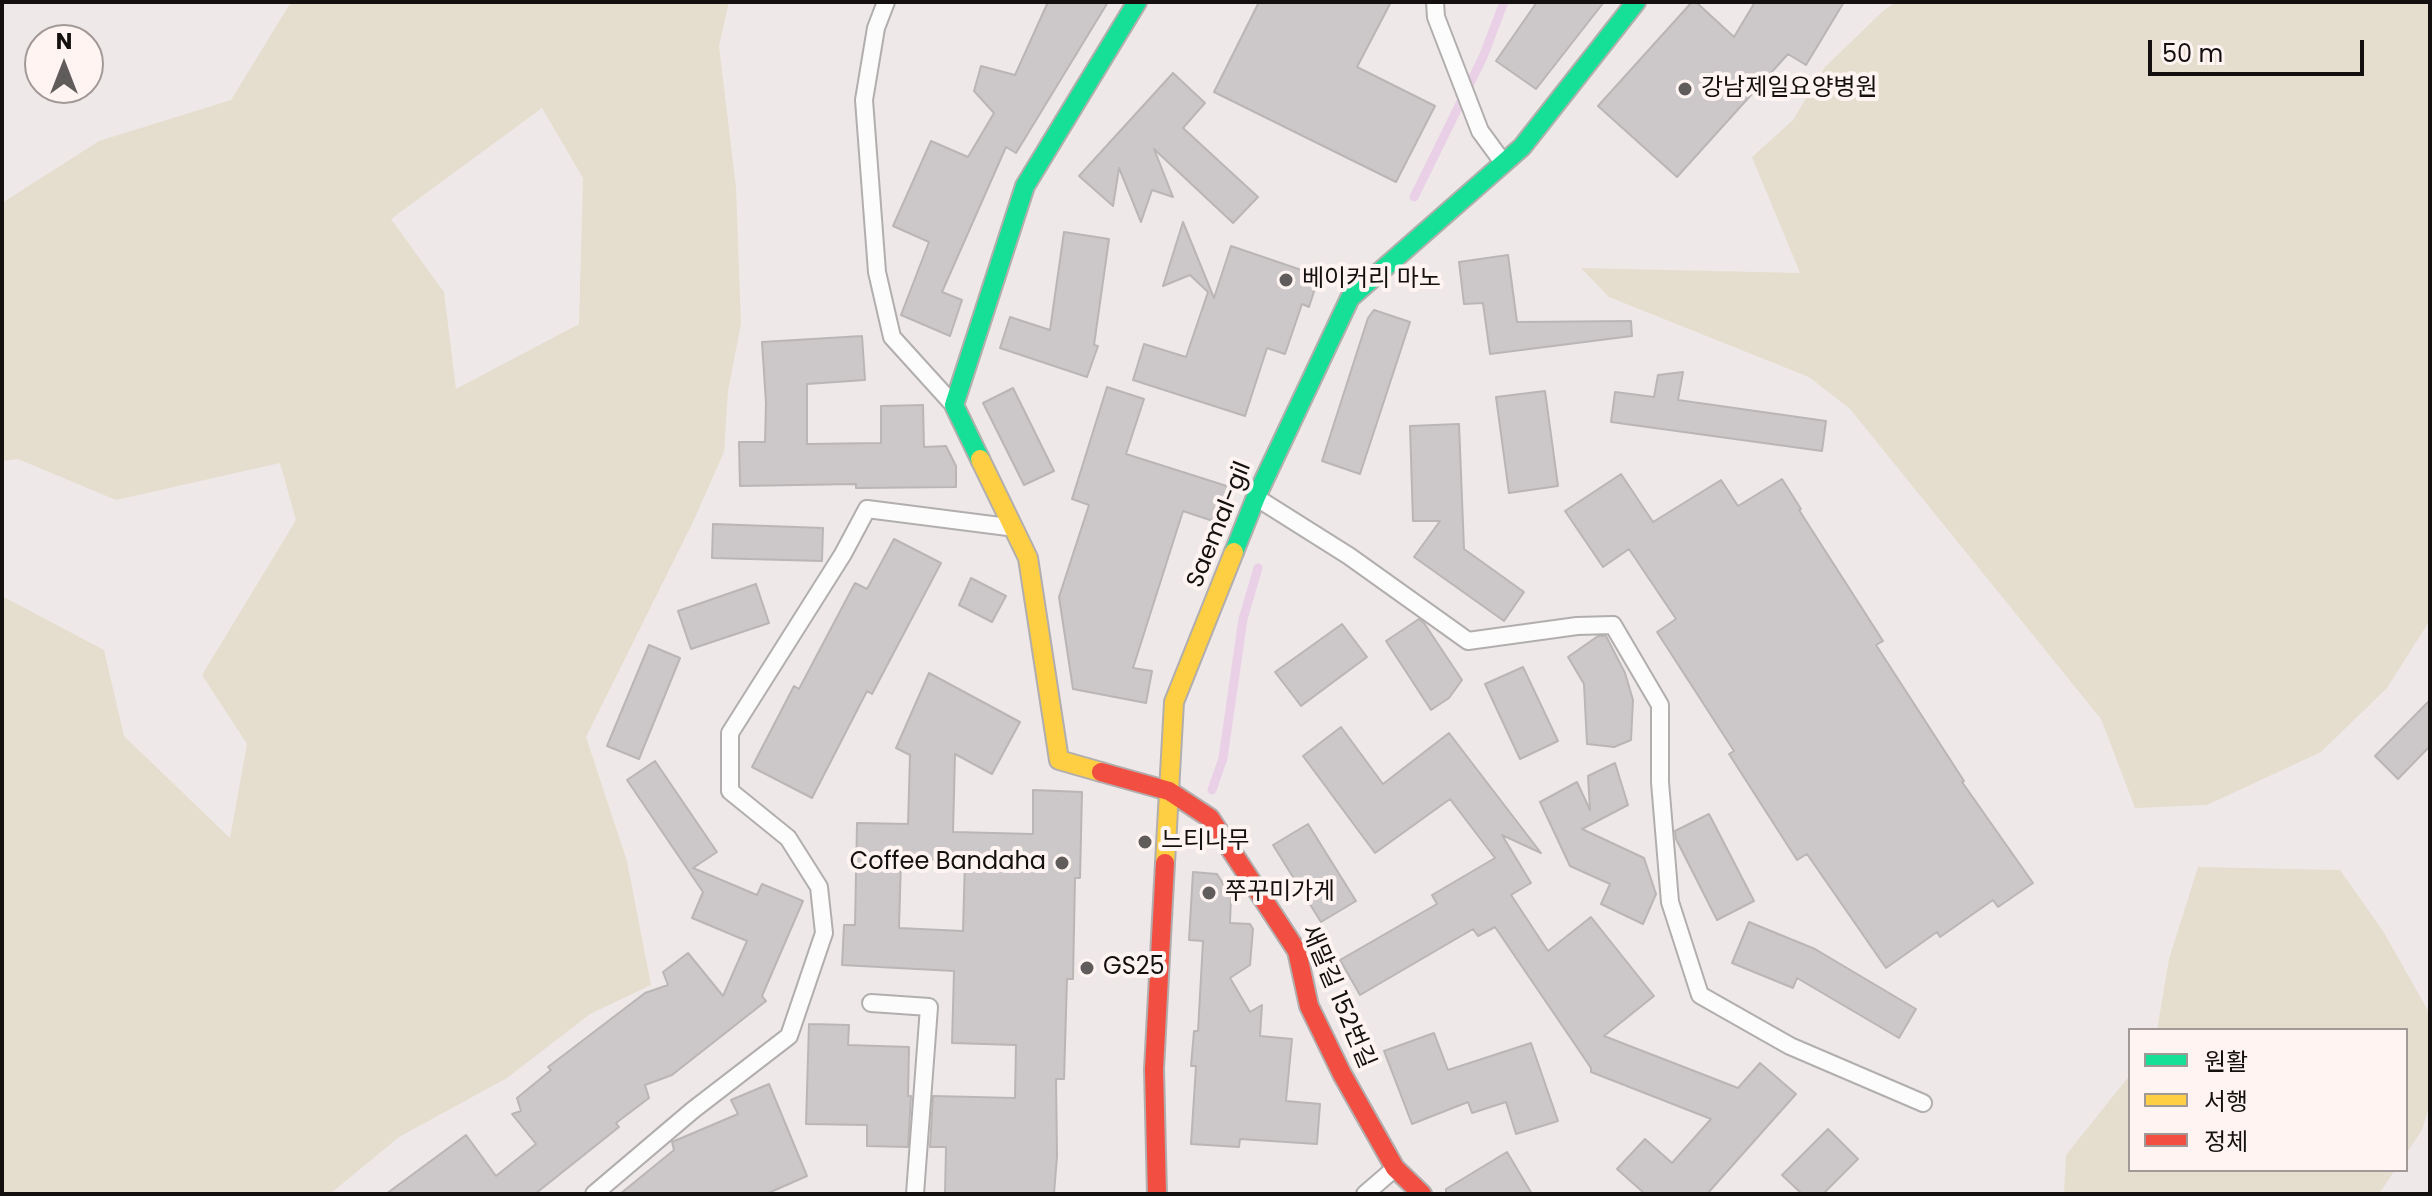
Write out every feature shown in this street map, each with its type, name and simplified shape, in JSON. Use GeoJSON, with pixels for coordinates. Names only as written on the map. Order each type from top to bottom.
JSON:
{"type":"FeatureCollection","features":[{"type":"Feature","properties":{"kind":"street"},"geometry":{"type":"LineString","coordinates":[[1013,528],[954,405],[1025,186],[1137,2]]}},
{"type":"Feature","properties":{"kind":"street","name":"Saemal-gil"},"geometry":{"type":"LineString","coordinates":[[1157,1194],[1154,1069],[1174,702],[1256,497],[1350,298],[1522,147],[1636,2]]}},
{"type":"Feature","properties":{"kind":"street","name":"새말길 152번길"},"geometry":{"type":"LineString","coordinates":[[1013,528],[1028,558],[1059,760],[1169,791],[1210,818],[1297,951],[1309,1006],[1342,1074],[1395,1168],[1422,1194]]}},
{"type":"Feature","properties":{"kind":"lane"},"geometry":{"type":"LineString","coordinates":[[886,2],[876,28],[864,100],[877,272],[892,337],[954,405]]}},
{"type":"Feature","properties":{"kind":"lane"},"geometry":{"type":"LineString","coordinates":[[1435,10],[1480,131],[1503,162]]}},
{"type":"Feature","properties":{"kind":"lane"},"geometry":{"type":"LineString","coordinates":[[1256,497],[1349,556],[1468,641],[1577,626],[1613,625],[1660,705],[1660,782],[1670,902],[1700,995],[1790,1046],[1923,1103]]}},
{"type":"Feature","properties":{"kind":"lane"},"geometry":{"type":"LineString","coordinates":[[594,1194],[693,1110],[789,1036],[824,933],[819,887],[788,838],[730,791],[730,733],[843,554],[867,509],[1013,528]]}},
{"type":"Feature","properties":{"kind":"lane"},"geometry":{"type":"LineString","coordinates":[[871,1003],[929,1007],[915,1194]]}},
{"type":"Feature","properties":{"kind":"lane"},"geometry":{"type":"LineString","coordinates":[[1365,1194],[1395,1168]]}},
{"type":"Feature","properties":{"kind":"shaded area"},"geometry":{"type":"Polygon","coordinates":[[[291,2],[729,2],[719,46],[736,187],[741,324],[728,391],[724,452],[693,522],[586,737],[627,861],[651,985],[590,1014],[507,1078],[399,1137],[330,1194],[2,1194],[2,596],[104,650],[124,736],[230,838],[247,744],[202,675],[296,520],[280,463],[116,500],[18,459],[2,461],[2,203],[99,141],[231,100],[291,2]],[[542,108],[391,219],[444,292],[456,389],[579,324],[583,178],[542,108]]]}},
{"type":"Feature","properties":{"kind":"shaded area"},"geometry":{"type":"Polygon","coordinates":[[[1896,2],[2430,2],[2430,620],[2387,688],[2321,752],[2207,805],[2135,808],[2101,719],[1850,409],[1809,377],[1609,297],[1581,268],[1800,273],[1752,157],[1793,120],[1825,67],[1896,2]]]}},
{"type":"Feature","properties":{"kind":"shaded area"},"geometry":{"type":"Polygon","coordinates":[[[2198,867],[2340,870],[2383,931],[2430,1014],[2430,1103],[2422,1130],[2408,1151],[2408,1028],[2157,1028],[2169,959],[2198,867]]]}},
{"type":"Feature","properties":{"kind":"shaded area"},"geometry":{"type":"Polygon","coordinates":[[[2128,1078],[2128,1172],[2394,1172],[2379,1194],[2064,1194],[2066,1155],[2128,1078]]]}},
{"type":"Feature","properties":{"kind":"building"},"geometry":{"type":"Polygon","coordinates":[[[1048,2],[1108,2],[1016,153],[1006,147],[942,292],[962,300],[950,336],[901,315],[929,242],[893,226],[931,141],[968,157],[994,113],[974,91],[981,66],[1015,75],[1048,2]]]}},
{"type":"Feature","properties":{"kind":"building"},"geometry":{"type":"Polygon","coordinates":[[[1259,2],[1391,2],[1357,67],[1435,106],[1396,182],[1214,92],[1259,2]]]}},
{"type":"Feature","properties":{"kind":"building"},"geometry":{"type":"Polygon","coordinates":[[[1537,2],[1604,2],[1536,89],[1496,61],[1537,2]]]}},
{"type":"Feature","properties":{"kind":"building","name":"강남제일요양병원"},"geometry":{"type":"Polygon","coordinates":[[[1692,2],[1696,2],[1734,37],[1755,2],[1844,2],[1806,65],[1788,54],[1677,177],[1598,106],[1692,2]]]}},
{"type":"Feature","properties":{"kind":"building"},"geometry":{"type":"Polygon","coordinates":[[[1173,73],[1205,103],[1183,128],[1258,197],[1233,223],[1154,149],[1173,197],[1152,190],[1141,222],[1119,168],[1113,206],[1079,176],[1173,73]]]}},
{"type":"Feature","properties":{"kind":"building"},"geometry":{"type":"Polygon","coordinates":[[[1183,222],[1214,298],[1231,246],[1319,276],[1309,307],[1302,304],[1285,354],[1267,348],[1245,416],[1133,380],[1144,344],[1186,357],[1208,292],[1190,275],[1163,286],[1183,222]]]}},
{"type":"Feature","properties":{"kind":"building"},"geometry":{"type":"Polygon","coordinates":[[[1064,232],[1109,239],[1094,345],[1098,346],[1087,377],[1000,348],[1010,317],[1050,330],[1064,232]]]}},
{"type":"Feature","properties":{"kind":"building"},"geometry":{"type":"Polygon","coordinates":[[[1508,255],[1517,322],[1631,321],[1632,336],[1490,354],[1483,303],[1464,304],[1459,262],[1508,255]]]}},
{"type":"Feature","properties":{"kind":"building"},"geometry":{"type":"Polygon","coordinates":[[[1374,310],[1410,322],[1360,474],[1322,461],[1368,318],[1374,310]]]}},
{"type":"Feature","properties":{"kind":"building"},"geometry":{"type":"Polygon","coordinates":[[[862,336],[865,380],[807,384],[807,444],[881,443],[881,406],[923,405],[924,447],[946,446],[956,466],[956,487],[856,488],[856,484],[740,486],[739,442],[765,442],[762,342],[862,336]]]}},
{"type":"Feature","properties":{"kind":"building"},"geometry":{"type":"Polygon","coordinates":[[[1683,372],[1678,400],[1826,421],[1822,451],[1611,422],[1615,392],[1654,397],[1658,375],[1683,372]]]}},
{"type":"Feature","properties":{"kind":"building"},"geometry":{"type":"Polygon","coordinates":[[[1107,387],[1144,399],[1126,454],[1233,488],[1219,523],[1183,511],[1133,668],[1152,671],[1146,703],[1073,689],[1059,597],[1089,505],[1072,499],[1107,387]]]}},
{"type":"Feature","properties":{"kind":"building"},"geometry":{"type":"Polygon","coordinates":[[[1013,388],[1054,471],[1024,485],[983,403],[1013,388]]]}},
{"type":"Feature","properties":{"kind":"building"},"geometry":{"type":"Polygon","coordinates":[[[1545,391],[1558,486],[1509,493],[1496,397],[1545,391]]]}},
{"type":"Feature","properties":{"kind":"building"},"geometry":{"type":"Polygon","coordinates":[[[1459,424],[1464,549],[1524,592],[1504,621],[1414,557],[1440,521],[1413,521],[1410,426],[1459,424]]]}},
{"type":"Feature","properties":{"kind":"building"},"geometry":{"type":"Polygon","coordinates":[[[1621,474],[1653,522],[1721,480],[1738,506],[1782,479],[1883,641],[1876,645],[1962,782],[2033,883],[1998,907],[1993,900],[1940,937],[1937,932],[1886,968],[1807,854],[1797,860],[1729,754],[1734,751],[1657,632],[1676,619],[1629,549],[1603,567],[1565,511],[1621,474]]]}},
{"type":"Feature","properties":{"kind":"building"},"geometry":{"type":"Polygon","coordinates":[[[713,524],[823,528],[822,561],[712,558],[713,524]]]}},
{"type":"Feature","properties":{"kind":"building"},"geometry":{"type":"Polygon","coordinates":[[[894,539],[941,563],[872,694],[867,691],[812,798],[752,767],[794,686],[799,689],[855,583],[867,589],[894,539]]]}},
{"type":"Feature","properties":{"kind":"building"},"geometry":{"type":"Polygon","coordinates":[[[971,578],[1006,596],[992,622],[959,605],[971,578]]]}},
{"type":"Feature","properties":{"kind":"building"},"geometry":{"type":"Polygon","coordinates":[[[756,584],[769,623],[691,649],[678,611],[756,584]]]}},
{"type":"Feature","properties":{"kind":"building"},"geometry":{"type":"Polygon","coordinates":[[[1419,619],[1462,680],[1449,698],[1431,710],[1386,641],[1419,619]]]}},
{"type":"Feature","properties":{"kind":"building"},"geometry":{"type":"Polygon","coordinates":[[[1342,624],[1367,657],[1301,706],[1275,672],[1342,624]]]}},
{"type":"Feature","properties":{"kind":"building"},"geometry":{"type":"Polygon","coordinates":[[[1598,636],[1606,636],[1625,673],[1633,700],[1631,740],[1614,747],[1587,744],[1584,684],[1568,657],[1598,636]]]}},
{"type":"Feature","properties":{"kind":"building"},"geometry":{"type":"Polygon","coordinates":[[[649,645],[680,658],[639,759],[607,746],[649,645]]]}},
{"type":"Feature","properties":{"kind":"building"},"geometry":{"type":"Polygon","coordinates":[[[1523,667],[1558,741],[1520,759],[1485,684],[1523,667]]]}},
{"type":"Feature","properties":{"kind":"building"},"geometry":{"type":"Polygon","coordinates":[[[929,673],[1020,722],[992,774],[955,754],[953,832],[1033,834],[1033,790],[1082,792],[1080,878],[1075,878],[1073,979],[1067,979],[1064,1079],[1056,1079],[1054,1194],[945,1194],[946,1147],[930,1147],[933,1096],[1015,1098],[1016,1045],[952,1043],[954,971],[842,965],[844,925],[855,925],[857,823],[908,824],[910,755],[896,748],[929,673]],[[901,859],[899,928],[963,931],[965,860],[901,859]]]}},
{"type":"Feature","properties":{"kind":"building"},"geometry":{"type":"Polygon","coordinates":[[[2430,700],[2430,746],[2398,779],[2375,756],[2430,700]]]}},
{"type":"Feature","properties":{"kind":"building"},"geometry":{"type":"Polygon","coordinates":[[[1341,727],[1383,784],[1449,733],[1541,853],[1502,835],[1531,883],[1511,895],[1548,951],[1591,917],[1654,996],[1604,1036],[1738,1088],[1760,1063],[1796,1094],[1707,1194],[1645,1194],[1617,1169],[1645,1139],[1672,1163],[1711,1119],[1591,1072],[1495,927],[1478,936],[1473,929],[1360,995],[1340,960],[1437,904],[1432,895],[1495,858],[1450,799],[1375,853],[1303,756],[1341,727]]]}},
{"type":"Feature","properties":{"kind":"building"},"geometry":{"type":"Polygon","coordinates":[[[655,761],[717,852],[693,868],[757,895],[762,884],[803,901],[762,996],[766,1001],[672,1075],[645,1085],[649,1098],[616,1123],[619,1127],[535,1194],[386,1194],[466,1135],[496,1176],[536,1144],[512,1114],[521,1111],[517,1098],[551,1070],[548,1067],[645,993],[668,985],[663,972],[688,953],[723,996],[747,941],[692,918],[703,892],[627,780],[655,761]]]}},
{"type":"Feature","properties":{"kind":"building"},"geometry":{"type":"Polygon","coordinates":[[[1615,763],[1628,805],[1582,829],[1644,858],[1656,894],[1643,924],[1601,904],[1610,884],[1570,866],[1540,802],[1577,782],[1590,810],[1588,776],[1615,763]]]}},
{"type":"Feature","properties":{"kind":"building"},"geometry":{"type":"Polygon","coordinates":[[[1709,814],[1754,901],[1717,920],[1676,839],[1675,831],[1709,814]]]}},
{"type":"Feature","properties":{"kind":"building"},"geometry":{"type":"Polygon","coordinates":[[[1308,824],[1356,901],[1321,922],[1273,845],[1308,824]]]}},
{"type":"Feature","properties":{"kind":"building"},"geometry":{"type":"Polygon","coordinates":[[[1193,872],[1217,874],[1231,896],[1230,923],[1250,924],[1253,929],[1250,965],[1230,978],[1250,1012],[1262,1005],[1260,1036],[1292,1039],[1286,1101],[1320,1104],[1317,1144],[1240,1139],[1239,1147],[1191,1144],[1196,1066],[1191,1066],[1194,1031],[1198,1031],[1203,941],[1189,940],[1193,872]]]}},
{"type":"Feature","properties":{"kind":"building"},"geometry":{"type":"Polygon","coordinates":[[[1749,922],[1815,949],[1916,1009],[1899,1038],[1797,978],[1793,988],[1732,963],[1749,922]]]}},
{"type":"Feature","properties":{"kind":"building"},"geometry":{"type":"Polygon","coordinates":[[[809,1024],[849,1025],[848,1045],[909,1047],[908,1096],[911,1096],[908,1147],[867,1146],[867,1125],[806,1124],[809,1024]]]}},
{"type":"Feature","properties":{"kind":"building"},"geometry":{"type":"Polygon","coordinates":[[[1434,1033],[1448,1070],[1531,1043],[1558,1121],[1516,1134],[1506,1102],[1472,1113],[1468,1102],[1412,1124],[1384,1051],[1434,1033]]]}},
{"type":"Feature","properties":{"kind":"building"},"geometry":{"type":"Polygon","coordinates":[[[769,1084],[807,1176],[766,1194],[620,1194],[674,1150],[672,1142],[738,1114],[731,1100],[769,1084]]]}},
{"type":"Feature","properties":{"kind":"building"},"geometry":{"type":"Polygon","coordinates":[[[1828,1129],[1858,1159],[1823,1194],[1802,1194],[1782,1175],[1828,1129]]]}},
{"type":"Feature","properties":{"kind":"building"},"geometry":{"type":"Polygon","coordinates":[[[1507,1152],[1532,1194],[1446,1194],[1446,1189],[1507,1152]]]}},
{"type":"Feature","properties":{"kind":"waterway"},"geometry":{"type":"LineString","coordinates":[[1414,197],[1483,57],[1504,2]]}},
{"type":"Feature","properties":{"kind":"waterway"},"geometry":{"type":"LineString","coordinates":[[1212,790],[1223,758],[1243,619],[1258,568]]}},
{"type":"Feature","properties":{"kind":"traffic: fast"},"geometry":{"type":"LineString","coordinates":[[980,459],[954,405],[1025,186],[1137,2]]}},
{"type":"Feature","properties":{"kind":"traffic: fast"},"geometry":{"type":"LineString","coordinates":[[1234,552],[1256,497],[1350,298],[1522,147],[1636,2]]}},
{"type":"Feature","properties":{"kind":"traffic: slow"},"geometry":{"type":"LineString","coordinates":[[980,459],[1028,558],[1059,760],[1101,772]]}},
{"type":"Feature","properties":{"kind":"traffic: slow"},"geometry":{"type":"LineString","coordinates":[[1165,863],[1174,702],[1234,552]]}},
{"type":"Feature","properties":{"kind":"traffic: jam"},"geometry":{"type":"LineString","coordinates":[[1101,772],[1169,791],[1210,818],[1297,951],[1309,1006],[1342,1074],[1395,1168],[1422,1194]]}},
{"type":"Feature","properties":{"kind":"traffic: jam"},"geometry":{"type":"LineString","coordinates":[[1157,1194],[1154,1069],[1165,863]]}},
{"type":"Feature","properties":{"kind":"place","name":"강남제일요양병원"},"geometry":{"type":"Point","coordinates":[1685,89]}},
{"type":"Feature","properties":{"kind":"place","name":"베이커리 마노"},"geometry":{"type":"Point","coordinates":[1286,280]}},
{"type":"Feature","properties":{"kind":"place","name":"느티나무"},"geometry":{"type":"Point","coordinates":[1145,842]}},
{"type":"Feature","properties":{"kind":"place","name":"Coffee Bandaha"},"geometry":{"type":"Point","coordinates":[1062,863]}},
{"type":"Feature","properties":{"kind":"place","name":"쭈꾸미가게"},"geometry":{"type":"Point","coordinates":[1209,893]}},
{"type":"Feature","properties":{"kind":"place","name":"GS25"},"geometry":{"type":"Point","coordinates":[1087,968]}}]}
